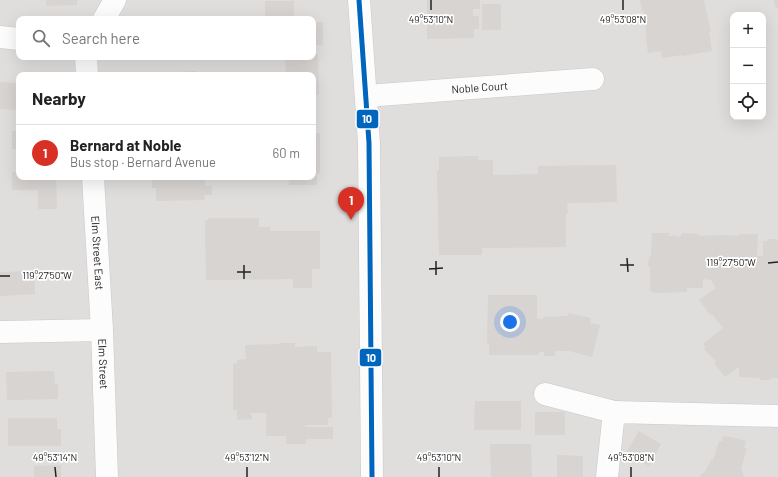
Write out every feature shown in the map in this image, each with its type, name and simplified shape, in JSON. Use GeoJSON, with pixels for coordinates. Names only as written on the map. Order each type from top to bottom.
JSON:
{"type":"FeatureCollection","features":[{"type":"Feature","properties":{"kind":"street"},"geometry":{"type":"LineString","coordinates":[[106,16],[115,0]]}},
{"type":"Feature","properties":{"kind":"street"},"geometry":{"type":"LineString","coordinates":[[359,0],[369,143],[372,477]]}},
{"type":"Feature","properties":{"kind":"street"},"geometry":{"type":"LineString","coordinates":[[0,37],[16,39]]}},
{"type":"Feature","properties":{"kind":"street"},"geometry":{"type":"LineString","coordinates":[[86,60],[87,72]]}},
{"type":"Feature","properties":{"kind":"street","name":"Noble Court"},"geometry":{"type":"LineString","coordinates":[[366,96],[593,79]]}},
{"type":"Feature","properties":{"kind":"street","name":"Elm Street East"},"geometry":{"type":"LineString","coordinates":[[93,180],[102,330]]}},
{"type":"Feature","properties":{"kind":"street","name":"Elm Street"},"geometry":{"type":"LineString","coordinates":[[0,332],[102,330],[107,477]]}},
{"type":"Feature","properties":{"kind":"street"},"geometry":{"type":"LineString","coordinates":[[545,394],[614,412],[778,416]]}},
{"type":"Feature","properties":{"kind":"street"},"geometry":{"type":"LineString","coordinates":[[608,477],[614,412]]}},
{"type":"Feature","properties":{"kind":"shaded area"},"geometry":{"type":"Polygon","coordinates":[[[0,0],[778,0],[778,477],[0,477],[0,0]]]}},
{"type":"Feature","properties":{"kind":"building"},"geometry":{"type":"Polygon","coordinates":[[[46,0],[77,0],[77,5],[46,6],[46,0]]]}},
{"type":"Feature","properties":{"kind":"building"},"geometry":{"type":"Polygon","coordinates":[[[427,0],[480,0],[480,9],[473,9],[473,16],[479,16],[479,29],[474,29],[474,38],[427,39],[427,0]]]}},
{"type":"Feature","properties":{"kind":"building"},"geometry":{"type":"Polygon","coordinates":[[[640,0],[704,0],[711,32],[709,32],[712,51],[662,58],[661,51],[648,53],[644,11],[642,11],[640,0]]]}},
{"type":"Feature","properties":{"kind":"building"},"geometry":{"type":"Polygon","coordinates":[[[774,0],[778,0],[778,8],[776,9],[774,0]]]}},
{"type":"Feature","properties":{"kind":"building"},"geometry":{"type":"Polygon","coordinates":[[[265,1],[294,1],[294,16],[265,16],[265,1]]]}},
{"type":"Feature","properties":{"kind":"building"},"geometry":{"type":"Polygon","coordinates":[[[482,4],[501,4],[501,30],[482,30],[482,4]]]}},
{"type":"Feature","properties":{"kind":"building"},"geometry":{"type":"Polygon","coordinates":[[[316,22],[323,22],[323,45],[316,45],[316,22]]]}},
{"type":"Feature","properties":{"kind":"building"},"geometry":{"type":"Polygon","coordinates":[[[316,54],[318,54],[319,95],[316,95],[316,72],[286,72],[285,60],[316,60],[316,54]]]}},
{"type":"Feature","properties":{"kind":"building"},"geometry":{"type":"Polygon","coordinates":[[[0,82],[16,83],[16,110],[0,109],[0,82]]]}},
{"type":"Feature","properties":{"kind":"building"},"geometry":{"type":"Polygon","coordinates":[[[12,131],[16,131],[16,149],[12,149],[12,131]]]}},
{"type":"Feature","properties":{"kind":"building"},"geometry":{"type":"Polygon","coordinates":[[[316,133],[320,133],[320,173],[317,174],[317,185],[289,185],[288,180],[316,180],[316,133]]]}},
{"type":"Feature","properties":{"kind":"building"},"geometry":{"type":"Polygon","coordinates":[[[478,156],[478,160],[493,160],[493,175],[538,174],[538,166],[616,165],[617,202],[567,203],[568,214],[566,214],[566,247],[482,248],[482,255],[439,255],[437,171],[439,170],[439,157],[478,156]]]}},
{"type":"Feature","properties":{"kind":"building"},"geometry":{"type":"Polygon","coordinates":[[[12,172],[16,172],[16,180],[56,180],[57,209],[38,209],[38,190],[12,190],[12,172]]]}},
{"type":"Feature","properties":{"kind":"building"},"geometry":{"type":"Polygon","coordinates":[[[152,180],[204,180],[205,186],[212,186],[212,195],[204,195],[205,200],[156,201],[156,188],[152,188],[152,180]]]}},
{"type":"Feature","properties":{"kind":"building"},"geometry":{"type":"Polygon","coordinates":[[[208,218],[259,218],[259,227],[270,227],[270,231],[320,231],[320,269],[312,269],[312,288],[293,288],[293,279],[206,280],[205,220],[208,220],[208,218]]]}},
{"type":"Feature","properties":{"kind":"building"},"geometry":{"type":"Polygon","coordinates":[[[652,233],[669,233],[669,236],[676,235],[677,237],[681,236],[682,233],[699,234],[699,236],[739,236],[739,234],[758,234],[757,256],[763,256],[763,241],[776,239],[778,241],[778,378],[762,380],[759,378],[739,377],[739,367],[725,377],[714,363],[716,361],[704,349],[705,347],[703,344],[723,328],[712,314],[710,315],[699,300],[716,288],[711,280],[703,279],[703,288],[687,288],[687,292],[655,293],[650,291],[650,267],[648,266],[649,257],[651,255],[652,233]]]}},
{"type":"Feature","properties":{"kind":"building"},"geometry":{"type":"Polygon","coordinates":[[[34,271],[35,294],[0,296],[0,272],[34,271]]]}},
{"type":"Feature","properties":{"kind":"building"},"geometry":{"type":"Polygon","coordinates":[[[488,295],[537,295],[537,319],[543,319],[543,317],[568,316],[568,313],[591,318],[590,323],[600,325],[592,357],[569,351],[555,351],[555,356],[544,356],[544,352],[539,352],[539,355],[489,355],[489,343],[487,343],[488,295]]]}},
{"type":"Feature","properties":{"kind":"building"},"geometry":{"type":"Polygon","coordinates":[[[295,343],[295,347],[317,346],[317,352],[331,352],[332,418],[328,418],[328,425],[305,425],[305,427],[333,427],[333,439],[306,439],[306,444],[286,444],[286,436],[266,436],[266,413],[251,413],[252,419],[237,420],[237,410],[233,410],[233,364],[237,363],[237,360],[246,359],[245,345],[295,343]]]}},
{"type":"Feature","properties":{"kind":"building"},"geometry":{"type":"Polygon","coordinates":[[[54,371],[55,384],[58,384],[58,399],[7,400],[6,372],[54,371]]]}},
{"type":"Feature","properties":{"kind":"building"},"geometry":{"type":"Polygon","coordinates":[[[475,401],[521,401],[521,430],[474,430],[475,401]]]}},
{"type":"Feature","properties":{"kind":"building"},"geometry":{"type":"Polygon","coordinates":[[[535,412],[565,412],[565,435],[535,435],[535,412]]]}},
{"type":"Feature","properties":{"kind":"building"},"geometry":{"type":"Polygon","coordinates":[[[8,418],[57,418],[57,429],[61,429],[61,446],[8,446],[8,418]]]}},
{"type":"Feature","properties":{"kind":"building"},"geometry":{"type":"Polygon","coordinates":[[[639,431],[661,444],[649,466],[626,453],[639,431]]]}},
{"type":"Feature","properties":{"kind":"building"},"geometry":{"type":"Polygon","coordinates":[[[723,436],[746,441],[744,448],[747,449],[741,468],[744,477],[699,477],[707,469],[712,459],[713,460],[719,441],[722,441],[723,436]]]}},
{"type":"Feature","properties":{"kind":"building"},"geometry":{"type":"Polygon","coordinates":[[[490,444],[531,444],[532,477],[491,477],[490,444]]]}},
{"type":"Feature","properties":{"kind":"building"},"geometry":{"type":"Polygon","coordinates":[[[557,455],[583,456],[583,477],[557,477],[557,455]]]}},
{"type":"Feature","properties":{"kind":"building"},"geometry":{"type":"Polygon","coordinates":[[[61,465],[61,477],[34,477],[34,466],[61,465]]]}},
{"type":"Feature","properties":{"kind":"transit line","name":"10"},"geometry":{"type":"LineString","coordinates":[[359,0],[369,143],[372,477]]}},
{"type":"Feature","properties":{"kind":"place","name":"Bernard at Noble"},"geometry":{"type":"Point","coordinates":[351,220]}}]}
